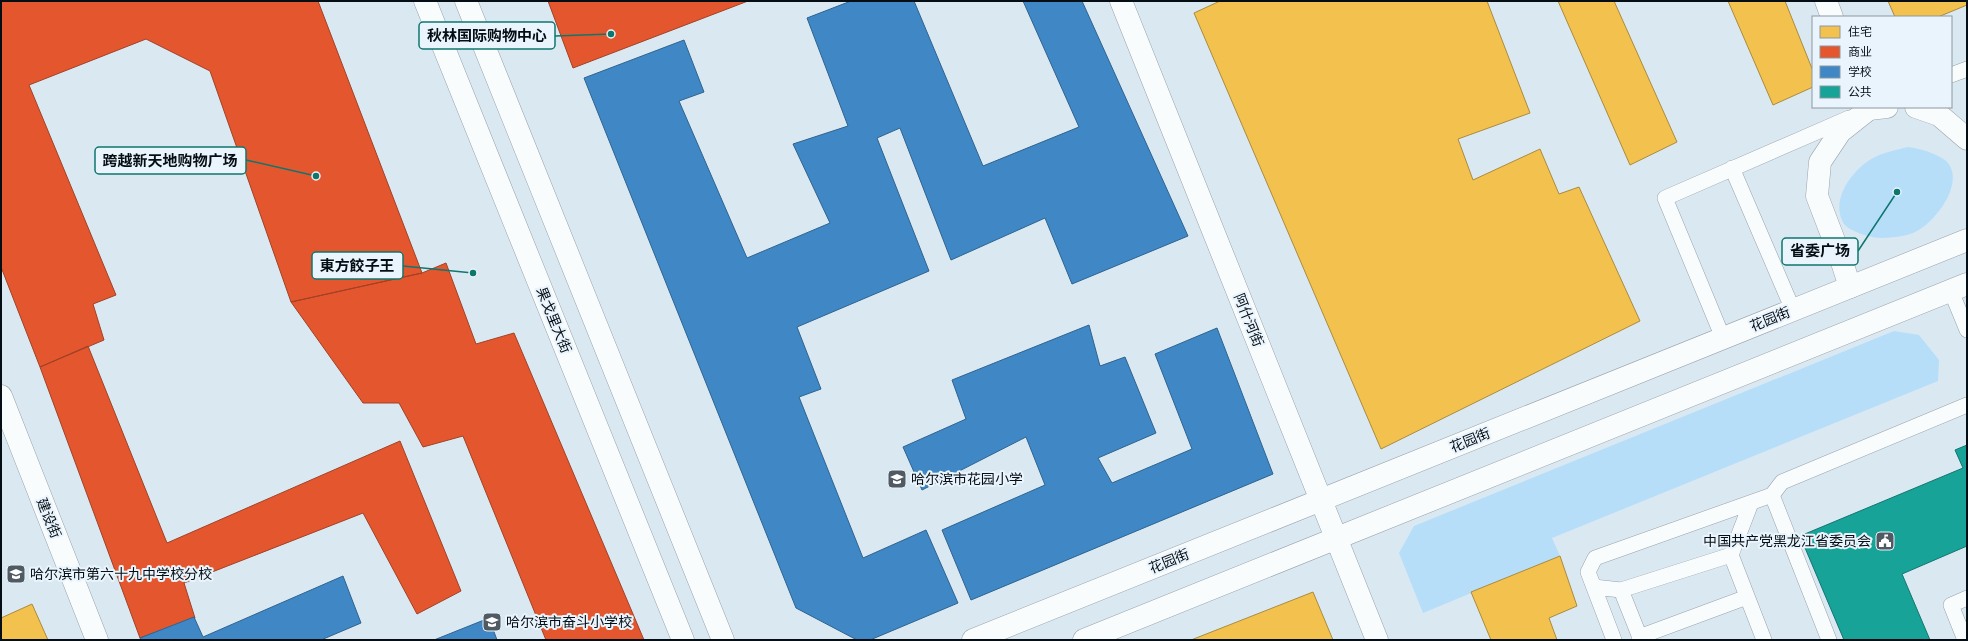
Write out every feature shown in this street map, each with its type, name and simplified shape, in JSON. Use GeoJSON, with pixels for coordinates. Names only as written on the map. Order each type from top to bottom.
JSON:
{"type":"FeatureCollection","features":[{"type":"Feature","properties":{"kind":"main road","name":"果戈里大街"},"geometry":{"type":"LineString","coordinates":[[425,1],[683,640]]}},
{"type":"Feature","properties":{"kind":"main road"},"geometry":{"type":"LineString","coordinates":[[466,1],[723,640]]}},
{"type":"Feature","properties":{"kind":"main road","name":"阿什河街"},"geometry":{"type":"LineString","coordinates":[[1120,1],[1322,500],[1377,640]]}},
{"type":"Feature","properties":{"kind":"main road"},"geometry":{"type":"LineString","coordinates":[[1826,1],[1832,16]]}},
{"type":"Feature","properties":{"kind":"main road"},"geometry":{"type":"LineString","coordinates":[[1850,287],[1817,196],[1820,162],[1840,132],[1875,108]]}},
{"type":"Feature","properties":{"kind":"main road"},"geometry":{"type":"LineString","coordinates":[[1919,108],[1939,115],[1967,139]]}},
{"type":"Feature","properties":{"kind":"main road","name":"花园街"},"geometry":{"type":"LineString","coordinates":[[973,640],[1967,240]]}},
{"type":"Feature","properties":{"kind":"main road"},"geometry":{"type":"LineString","coordinates":[[1084,640],[1959,288]]}},
{"type":"Feature","properties":{"kind":"main road","name":"建设街"},"geometry":{"type":"LineString","coordinates":[[1,396],[98,640]]}},
{"type":"Feature","properties":{"kind":"lane"},"geometry":{"type":"LineString","coordinates":[[1952,75],[1967,69]]}},
{"type":"Feature","properties":{"kind":"lane"},"geometry":{"type":"LineString","coordinates":[[1723,338],[1665,198],[1875,108]]}},
{"type":"Feature","properties":{"kind":"lane"},"geometry":{"type":"LineString","coordinates":[[1732,168],[1793,310]]}},
{"type":"Feature","properties":{"kind":"lane"},"geometry":{"type":"LineString","coordinates":[[1959,288],[1967,330]]}},
{"type":"Feature","properties":{"kind":"lane"},"geometry":{"type":"LineString","coordinates":[[1614,640],[1588,572],[1595,558],[1772,495],[1782,482],[1967,405]]}},
{"type":"Feature","properties":{"kind":"lane"},"geometry":{"type":"LineString","coordinates":[[1772,495],[1829,640]]}},
{"type":"Feature","properties":{"kind":"lane"},"geometry":{"type":"LineString","coordinates":[[1750,503],[1730,555],[1764,640]]}},
{"type":"Feature","properties":{"kind":"lane"},"geometry":{"type":"LineString","coordinates":[[1594,587],[1621,590],[1730,555]]}},
{"type":"Feature","properties":{"kind":"lane"},"geometry":{"type":"LineString","coordinates":[[1621,590],[1640,639],[1747,597]]}},
{"type":"Feature","properties":{"kind":"lane"},"geometry":{"type":"LineString","coordinates":[[1965,640],[1951,605],[1967,598]]}},
{"type":"Feature","properties":{"kind":"shaded area"},"geometry":{"type":"Polygon","coordinates":[[[1908,147],[1936,155],[1945,160],[1951,169],[1953,179],[1951,190],[1939,211],[1931,221],[1922,228],[1913,233],[1897,237],[1873,237],[1859,233],[1846,226],[1840,215],[1839,205],[1841,195],[1851,177],[1865,163],[1873,158],[1908,147]]]}},
{"type":"Feature","properties":{"kind":"shaded area"},"geometry":{"type":"Polygon","coordinates":[[[1894,331],[1919,335],[1939,360],[1938,381],[1552,538],[1560,556],[1423,613],[1399,553],[1414,526],[1894,331]]]}},
{"type":"Feature","properties":{"kind":"building: 住宅"},"geometry":{"type":"Polygon","coordinates":[[[1220,1],[1487,1],[1530,113],[1458,139],[1473,180],[1540,149],[1559,194],[1579,187],[1640,321],[1381,449],[1194,13],[1220,1]]]}},
{"type":"Feature","properties":{"kind":"building: 住宅"},"geometry":{"type":"Polygon","coordinates":[[[1558,1],[1614,1],[1677,142],[1630,165],[1558,1]]]}},
{"type":"Feature","properties":{"kind":"building: 住宅"},"geometry":{"type":"Polygon","coordinates":[[[1728,1],[1785,1],[1812,68],[1812,87],[1773,105],[1728,1]]]}},
{"type":"Feature","properties":{"kind":"building: 住宅"},"geometry":{"type":"Polygon","coordinates":[[[1888,1],[1967,1],[1967,5],[1940,16],[1895,16],[1888,1]]]}},
{"type":"Feature","properties":{"kind":"building: 住宅"},"geometry":{"type":"Polygon","coordinates":[[[1560,556],[1577,606],[1549,618],[1557,640],[1491,640],[1471,592],[1560,556]]]}},
{"type":"Feature","properties":{"kind":"building: 住宅"},"geometry":{"type":"Polygon","coordinates":[[[1313,592],[1333,640],[1191,640],[1313,592]]]}},
{"type":"Feature","properties":{"kind":"building: 住宅"},"geometry":{"type":"Polygon","coordinates":[[[32,604],[48,640],[1,640],[1,618],[32,604]]]}},
{"type":"Feature","properties":{"kind":"building: 商业"},"geometry":{"type":"Polygon","coordinates":[[[1,1],[318,1],[422,273],[291,302],[210,71],[146,39],[29,85],[116,295],[93,304],[104,340],[40,367],[1,267],[1,1]]]}},
{"type":"Feature","properties":{"kind":"building: 商业"},"geometry":{"type":"Polygon","coordinates":[[[548,1],[748,1],[573,68],[548,1]]]}},
{"type":"Feature","properties":{"kind":"building: 商业"},"geometry":{"type":"Polygon","coordinates":[[[446,263],[476,344],[514,333],[644,640],[546,640],[463,436],[423,447],[399,403],[363,403],[291,302],[422,273],[446,263]]]}},
{"type":"Feature","properties":{"kind":"building: 商业"},"geometry":{"type":"Polygon","coordinates":[[[88,346],[167,543],[400,441],[461,591],[417,614],[363,513],[184,583],[195,618],[140,638],[40,367],[88,346]]]}},
{"type":"Feature","properties":{"kind":"building: 学校"},"geometry":{"type":"Polygon","coordinates":[[[851,1],[914,1],[983,166],[1079,127],[1023,1],[1082,1],[1188,236],[1072,284],[1045,218],[951,260],[900,128],[877,138],[929,271],[797,327],[821,389],[799,397],[863,558],[926,530],[958,603],[870,640],[857,640],[796,608],[584,78],[684,40],[704,92],[679,101],[747,258],[830,223],[793,144],[848,126],[807,18],[851,1]]]}},
{"type":"Feature","properties":{"kind":"building: 学校"},"geometry":{"type":"Polygon","coordinates":[[[1089,325],[1100,366],[1125,357],[1156,433],[1098,458],[1112,483],[1192,449],[1155,354],[1217,328],[1273,474],[971,600],[942,530],[1045,485],[1026,437],[922,490],[903,447],[966,419],[952,380],[1089,325]]]}},
{"type":"Feature","properties":{"kind":"building: 学校"},"geometry":{"type":"Polygon","coordinates":[[[343,576],[361,623],[321,640],[141,640],[140,638],[194,617],[203,637],[343,576]]]}},
{"type":"Feature","properties":{"kind":"building: 学校"},"geometry":{"type":"Polygon","coordinates":[[[489,618],[497,640],[434,640],[489,618]]]}},
{"type":"Feature","properties":{"kind":"building: 公共","name":"中国共产党黑龙江省委员会"},"geometry":{"type":"Polygon","coordinates":[[[1967,445],[1967,546],[1902,574],[1930,640],[1844,640],[1800,536],[1963,468],[1955,450],[1967,445]]]}},
{"type":"Feature","properties":{"kind":"place","name":"秋林国际购物中心"},"geometry":{"type":"Point","coordinates":[611,34]}},
{"type":"Feature","properties":{"kind":"place","name":"跨越新天地购物广场"},"geometry":{"type":"Point","coordinates":[316,176]}},
{"type":"Feature","properties":{"kind":"place","name":"省委广场"},"geometry":{"type":"Point","coordinates":[1897,192]}},
{"type":"Feature","properties":{"kind":"place","name":"東方餃子王"},"geometry":{"type":"Point","coordinates":[473,273]}},
{"type":"Feature","properties":{"kind":"place","name":"哈尔滨市花园小学"},"geometry":{"type":"Point","coordinates":[897,479]}},
{"type":"Feature","properties":{"kind":"place","name":"中国共产党黑龙江省委员会"},"geometry":{"type":"Point","coordinates":[1885,541]}},
{"type":"Feature","properties":{"kind":"place","name":"哈尔滨市第六十九中学校分校"},"geometry":{"type":"Point","coordinates":[16,574]}},
{"type":"Feature","properties":{"kind":"place","name":"哈尔滨市奋斗小学校"},"geometry":{"type":"Point","coordinates":[492,622]}}]}
